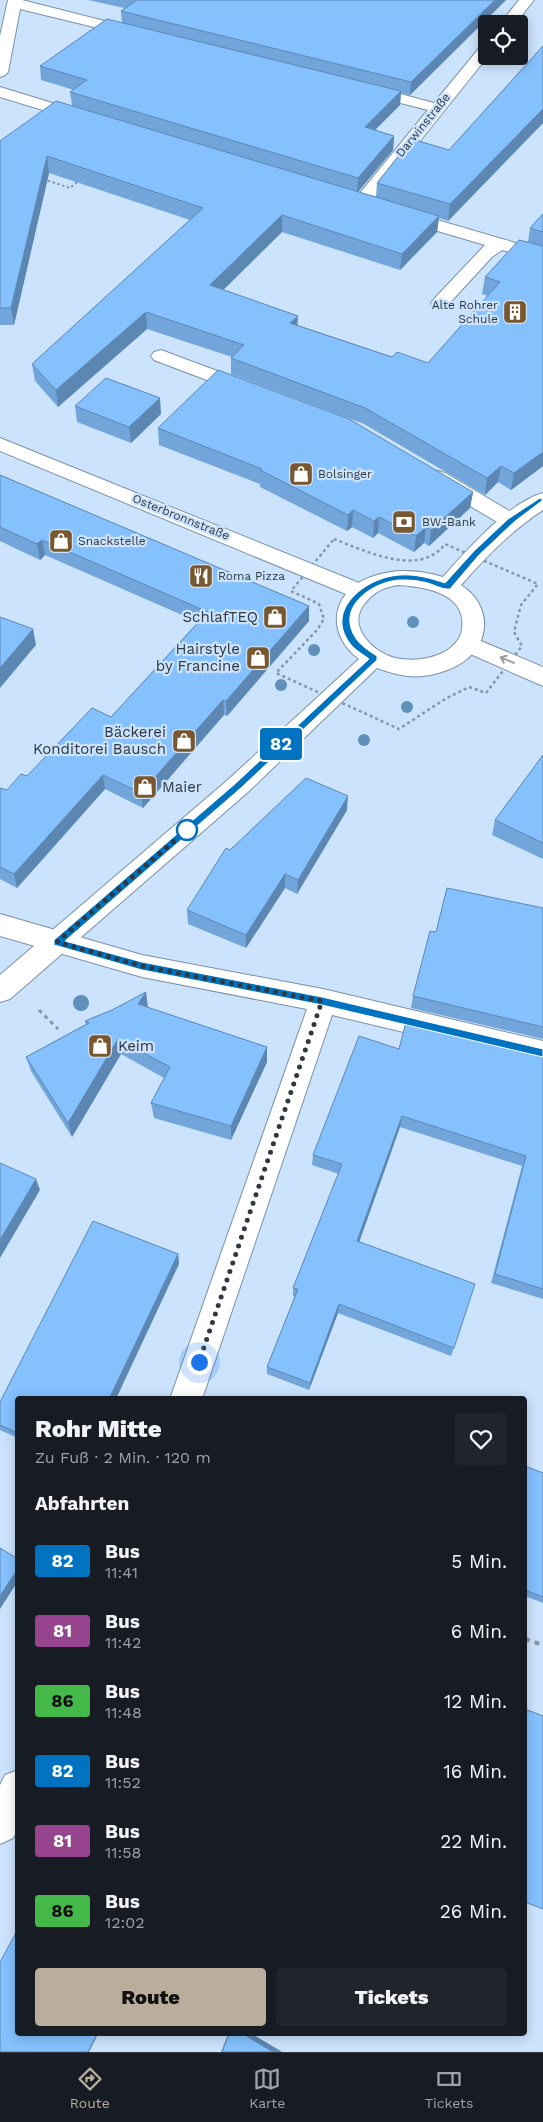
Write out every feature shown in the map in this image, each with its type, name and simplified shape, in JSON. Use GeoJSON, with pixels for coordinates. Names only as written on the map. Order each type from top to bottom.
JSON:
{"type":"FeatureCollection","features":[{"type":"Feature","properties":{"kind":"street"},"geometry":{"type":"LineString","coordinates":[[514,15],[526,0]]}},
{"type":"Feature","properties":{"kind":"street"},"geometry":{"type":"LineString","coordinates":[[0,72],[15,1],[149,36]]}},
{"type":"Feature","properties":{"kind":"street","name":"Darwinstraße"},"geometry":{"type":"LineString","coordinates":[[362,202],[478,59]]}},
{"type":"Feature","properties":{"kind":"street"},"geometry":{"type":"LineString","coordinates":[[351,86],[437,108]]}},
{"type":"Feature","properties":{"kind":"street"},"geometry":{"type":"LineString","coordinates":[[0,92],[100,123]]}},
{"type":"Feature","properties":{"kind":"street"},"geometry":{"type":"LineString","coordinates":[[343,197],[543,257]]}},
{"type":"Feature","properties":{"kind":"street"},"geometry":{"type":"LineString","coordinates":[[440,303],[486,253],[499,244]]}},
{"type":"Feature","properties":{"kind":"street"},"geometry":{"type":"LineString","coordinates":[[161,356],[263,395]]}},
{"type":"Feature","properties":{"kind":"street","name":"Osterbronnstraße"},"geometry":{"type":"LineString","coordinates":[[0,444],[361,592]]}},
{"type":"Feature","properties":{"kind":"street"},"geometry":{"type":"LineString","coordinates":[[425,470],[511,520]]}},
{"type":"Feature","properties":{"kind":"street"},"geometry":{"type":"LineString","coordinates":[[447,587],[474,556],[511,520],[543,500]]}},
{"type":"Feature","properties":{"kind":"street"},"geometry":{"type":"LineString","coordinates":[[399,578],[424,579],[447,587],[463,598],[473,613],[475,628],[469,644],[453,658],[428,667],[400,666],[374,658],[356,645],[347,628],[347,610],[361,592],[375,583],[399,578]]}},
{"type":"Feature","properties":{"kind":"street"},"geometry":{"type":"LineString","coordinates":[[469,644],[523,667],[543,678]]}},
{"type":"Feature","properties":{"kind":"street"},"geometry":{"type":"LineString","coordinates":[[0,991],[239,785],[374,658]]}},
{"type":"Feature","properties":{"kind":"street"},"geometry":{"type":"LineString","coordinates":[[0,925],[142,966],[322,1001],[543,1053]]}},
{"type":"Feature","properties":{"kind":"street"},"geometry":{"type":"LineString","coordinates":[[187,1396],[322,1001]]}},
{"type":"Feature","properties":{"kind":"street"},"geometry":{"type":"LineString","coordinates":[[0,1825],[15,1794]]}},
{"type":"Feature","properties":{"kind":"path"},"geometry":{"type":"LineString","coordinates":[[35,176],[70,188],[77,182]]}},
{"type":"Feature","properties":{"kind":"path"},"geometry":{"type":"LineString","coordinates":[[527,1640],[543,1645]]}},
{"type":"Feature","properties":{"kind":"building"},"geometry":{"type":"Polygon","coordinates":[[[137,0],[495,0],[411,82],[121,11],[137,0]]]}},
{"type":"Feature","properties":{"kind":"building"},"geometry":{"type":"Polygon","coordinates":[[[107,19],[401,91],[365,127],[394,136],[358,178],[70,92],[87,80],[40,66],[107,19]]]}},
{"type":"Feature","properties":{"kind":"building"},"geometry":{"type":"Polygon","coordinates":[[[543,46],[543,109],[450,204],[377,183],[412,139],[449,150],[526,65],[528,65],[543,46]]]}},
{"type":"Feature","properties":{"kind":"building"},"geometry":{"type":"Polygon","coordinates":[[[56,101],[439,216],[402,254],[282,215],[210,285],[298,316],[290,323],[392,357],[397,352],[428,363],[500,282],[485,277],[519,240],[543,246],[543,452],[514,473],[501,466],[487,478],[365,408],[231,358],[244,345],[146,312],[56,390],[32,364],[203,208],[47,156],[11,308],[0,308],[0,141],[56,101]]]}},
{"type":"Feature","properties":{"kind":"building"},"geometry":{"type":"Polygon","coordinates":[[[543,214],[543,232],[530,228],[543,214]]]}},
{"type":"Feature","properties":{"kind":"building"},"geometry":{"type":"Polygon","coordinates":[[[218,370],[349,419],[473,492],[431,530],[426,527],[416,536],[379,517],[374,521],[353,510],[348,515],[260,470],[262,469],[158,428],[218,370]]]}},
{"type":"Feature","properties":{"kind":"building"},"geometry":{"type":"Polygon","coordinates":[[[106,378],[160,398],[129,427],[75,406],[106,378]]]}},
{"type":"Feature","properties":{"kind":"building"},"geometry":{"type":"Polygon","coordinates":[[[0,475],[309,606],[226,701],[223,700],[141,793],[103,775],[14,874],[0,867],[0,788],[7,790],[21,774],[27,776],[92,708],[111,717],[208,612],[42,540],[37,544],[0,527],[0,475]]]}},
{"type":"Feature","properties":{"kind":"building"},"geometry":{"type":"Polygon","coordinates":[[[0,617],[33,629],[0,668],[0,617]]]}},
{"type":"Feature","properties":{"kind":"building"},"geometry":{"type":"Polygon","coordinates":[[[543,755],[543,843],[495,820],[543,755]]]}},
{"type":"Feature","properties":{"kind":"building"},"geometry":{"type":"Polygon","coordinates":[[[306,778],[348,796],[298,880],[285,874],[246,935],[187,910],[226,848],[230,850],[306,778]]]}},
{"type":"Feature","properties":{"kind":"building"},"geometry":{"type":"Polygon","coordinates":[[[447,888],[543,908],[543,1027],[413,996],[430,931],[436,932],[447,888]]]}},
{"type":"Feature","properties":{"kind":"building"},"geometry":{"type":"Polygon","coordinates":[[[146,992],[138,1004],[267,1047],[231,1126],[151,1103],[170,1067],[118,1039],[68,1123],[26,1057],[89,1023],[85,1021],[112,1010],[146,992]]]}},
{"type":"Feature","properties":{"kind":"building"},"geometry":{"type":"Polygon","coordinates":[[[406,1022],[543,1055],[543,1289],[495,1274],[526,1156],[402,1116],[357,1241],[475,1284],[454,1348],[339,1304],[310,1383],[267,1367],[298,1289],[293,1288],[342,1164],[313,1155],[359,1036],[399,1049],[406,1022]]]}},
{"type":"Feature","properties":{"kind":"building"},"geometry":{"type":"Polygon","coordinates":[[[0,1163],[36,1179],[0,1240],[0,1163]]]}},
{"type":"Feature","properties":{"kind":"building"},"geometry":{"type":"Polygon","coordinates":[[[93,1221],[178,1254],[110,1396],[15,1396],[15,1432],[0,1425],[0,1402],[93,1221]]]}},
{"type":"Feature","properties":{"kind":"building"},"geometry":{"type":"Polygon","coordinates":[[[527,1467],[543,1473],[543,1597],[527,1591],[527,1467]]]}},
{"type":"Feature","properties":{"kind":"building"},"geometry":{"type":"Polygon","coordinates":[[[0,1548],[15,1557],[15,1573],[0,1596],[0,1548]]]}},
{"type":"Feature","properties":{"kind":"building"},"geometry":{"type":"Polygon","coordinates":[[[527,1710],[543,1716],[543,1909],[527,1903],[527,1710]]]}},
{"type":"Feature","properties":{"kind":"building"},"geometry":{"type":"Polygon","coordinates":[[[15,1934],[15,2036],[96,2036],[88,2052],[0,2052],[0,1962],[15,1934]]]}},
{"type":"Feature","properties":{"kind":"building"},"geometry":{"type":"Polygon","coordinates":[[[228,2036],[246,2036],[273,2052],[222,2052],[228,2036]]]}},
{"type":"Feature","properties":{"kind":"bus line","name":"82"},"geometry":{"type":"LineString","coordinates":[[543,500],[511,520],[477,553],[447,587],[424,579],[399,578],[375,583],[361,592],[347,610],[347,628],[356,645],[374,658],[239,785],[57,942],[142,966],[322,1001],[543,1053]]}},
{"type":"Feature","properties":{"kind":"place","name":"Alte Rohrer Schule"},"geometry":{"type":"Point","coordinates":[515,312]}},
{"type":"Feature","properties":{"kind":"place","name":"Bolsinger"},"geometry":{"type":"Point","coordinates":[301,474]}},
{"type":"Feature","properties":{"kind":"place","name":"BW-Bank"},"geometry":{"type":"Point","coordinates":[404,522]}},
{"type":"Feature","properties":{"kind":"place","name":"Snackstelle"},"geometry":{"type":"Point","coordinates":[61,541]}},
{"type":"Feature","properties":{"kind":"place","name":"Roma Pizza"},"geometry":{"type":"Point","coordinates":[201,576]}},
{"type":"Feature","properties":{"kind":"place","name":"SchlafTEQ"},"geometry":{"type":"Point","coordinates":[275,617]}},
{"type":"Feature","properties":{"kind":"place","name":"Hairstyle by Francine"},"geometry":{"type":"Point","coordinates":[258,658]}},
{"type":"Feature","properties":{"kind":"place","name":"Bäckerei Konditorei Bausch"},"geometry":{"type":"Point","coordinates":[184,741]}},
{"type":"Feature","properties":{"kind":"place","name":"Maier"},"geometry":{"type":"Point","coordinates":[145,787]}},
{"type":"Feature","properties":{"kind":"place","name":"Keim"},"geometry":{"type":"Point","coordinates":[100,1046]}},
{"type":"Feature","properties":{"kind":"route"},"geometry":{"type":"LineString","coordinates":[[187,830],[57,942],[142,966],[322,1001],[199,1362]]}}]}
